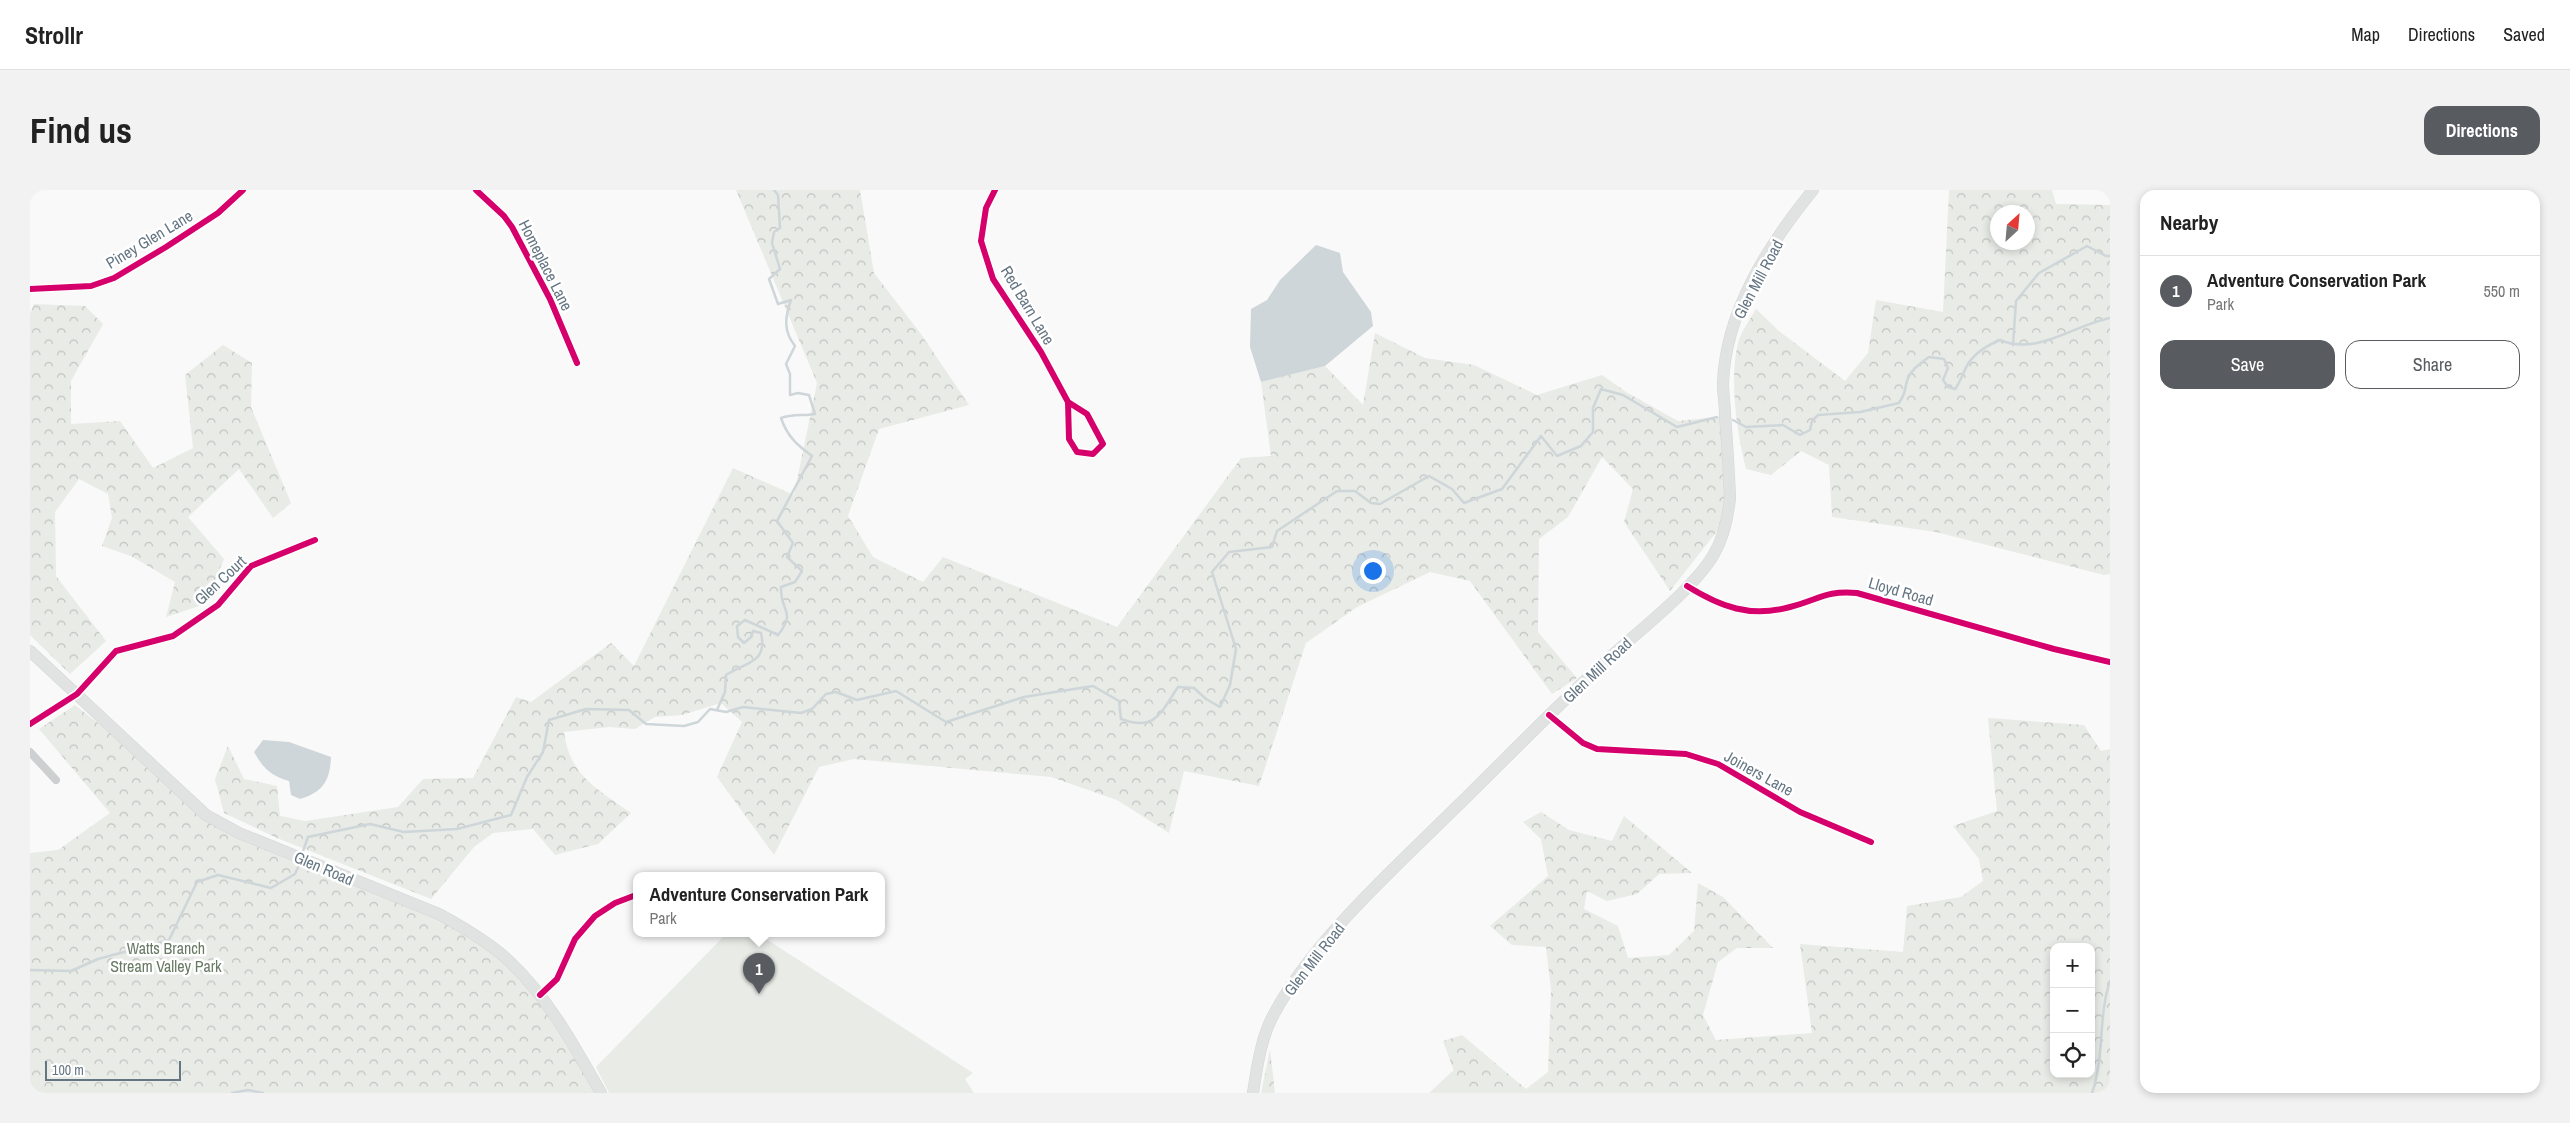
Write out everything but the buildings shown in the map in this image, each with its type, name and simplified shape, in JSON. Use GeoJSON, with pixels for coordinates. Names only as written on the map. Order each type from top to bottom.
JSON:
{"type":"FeatureCollection","features":[{"type":"Feature","properties":{"kind":"main road","name":"Glen Mill Road"},"geometry":{"type":"LineString","coordinates":[[1253,1093],[1259,1057],[1272,1016],[1285,994],[1330,937],[1363,900],[1550,715],[1687,586],[1714,554],[1729,516],[1730,498],[1723,384],[1733,326],[1745,296],[1766,256],[1797,210],[1814,190]]}},
{"type":"Feature","properties":{"kind":"main road","name":"Glen Road"},"geometry":{"type":"LineString","coordinates":[[30,651],[206,815],[239,832],[438,914],[460,926],[508,959],[540,996],[601,1093]]}},
{"type":"Feature","properties":{"kind":"street","name":"Piney Glen Lane"},"geometry":{"type":"LineString","coordinates":[[30,289],[91,286],[114,278],[203,223],[243,190]]}},
{"type":"Feature","properties":{"kind":"street","name":"Homeplace Lane"},"geometry":{"type":"LineString","coordinates":[[476,190],[504,216],[512,227],[550,299],[577,363]]}},
{"type":"Feature","properties":{"kind":"street","name":"Red Barn Lane"},"geometry":{"type":"LineString","coordinates":[[995,190],[986,208],[981,241],[994,279],[1041,352],[1068,402],[1069,439],[1076,452],[1093,454],[1103,444],[1087,414],[1068,402]]}},
{"type":"Feature","properties":{"kind":"street","name":"Glen Court"},"geometry":{"type":"LineString","coordinates":[[30,724],[77,694],[116,651],[174,636],[218,605],[251,566],[315,540]]}},
{"type":"Feature","properties":{"kind":"street","name":"Lloyd Road"},"geometry":{"type":"LineString","coordinates":[[1687,586],[1713,602],[1760,613],[1791,607],[1826,593],[1840,591],[1857,593],[2054,650],[2110,662]]}},
{"type":"Feature","properties":{"kind":"street","name":"Joiners Lane"},"geometry":{"type":"LineString","coordinates":[[1550,715],[1583,743],[1597,749],[1686,754],[1718,764],[1800,812],[1871,842]]}},
{"type":"Feature","properties":{"kind":"street"},"geometry":{"type":"LineString","coordinates":[[30,752],[56,780]]}},
{"type":"Feature","properties":{"kind":"street"},"geometry":{"type":"LineString","coordinates":[[540,996],[557,979],[575,939],[596,916],[615,903],[633,896]]}},
{"type":"Feature","properties":{"kind":"green space"},"geometry":{"type":"Polygon","coordinates":[[[736,190],[860,190],[874,273],[921,334],[969,405],[879,429],[848,516],[873,557],[923,582],[943,557],[1117,627],[1241,458],[1271,456],[1261,382],[1325,366],[1363,405],[1375,333],[1425,358],[1474,365],[1537,395],[1602,375],[1626,392],[1678,421],[1726,416],[1729,516],[1670,591],[1624,522],[1633,489],[1602,457],[1568,517],[1539,539],[1538,632],[1577,678],[1552,694],[1470,581],[1430,572],[1357,607],[1306,643],[1259,786],[1184,771],[1169,833],[1117,800],[1051,777],[854,759],[819,767],[774,855],[717,777],[742,722],[721,703],[682,715],[655,717],[635,729],[609,727],[564,732],[572,760],[579,771],[597,789],[631,813],[598,844],[555,855],[533,829],[493,833],[474,847],[431,899],[277,838],[224,813],[215,779],[228,746],[244,779],[277,786],[280,816],[305,821],[398,807],[423,779],[473,778],[516,697],[531,702],[611,643],[634,666],[733,468],[794,495],[817,383],[736,190]]]}},
{"type":"Feature","properties":{"kind":"green space"},"geometry":{"type":"Polygon","coordinates":[[[1949,190],[2052,190],[2056,204],[2110,205],[2110,574],[2104,575],[1936,532],[1832,517],[1829,465],[1801,451],[1771,475],[1746,469],[1735,406],[1735,357],[1739,339],[1756,309],[1779,331],[1845,381],[1868,353],[1876,300],[1943,312],[1949,190]]]}},
{"type":"Feature","properties":{"kind":"green space"},"geometry":{"type":"Polygon","coordinates":[[[34,304],[85,306],[103,324],[71,381],[71,424],[120,421],[153,468],[193,448],[185,375],[223,345],[252,363],[251,407],[291,503],[273,518],[239,469],[188,517],[224,559],[205,604],[166,617],[175,582],[131,556],[102,546],[112,518],[108,494],[79,479],[55,512],[56,576],[106,641],[70,674],[30,635],[30,314],[34,304]]]}},
{"type":"Feature","properties":{"kind":"green space","name":"Watts Branch Stream Valley Park"},"geometry":{"type":"Polygon","coordinates":[[[75,705],[154,767],[206,815],[439,914],[528,979],[601,1093],[30,1093],[30,853],[58,850],[110,813],[39,729],[75,705]]]}},
{"type":"Feature","properties":{"kind":"green space"},"geometry":{"type":"Polygon","coordinates":[[[1988,718],[2084,725],[2101,751],[2110,749],[2110,1093],[1462,1093],[1443,1041],[1462,1035],[1526,1089],[1548,1072],[1551,990],[1546,947],[1512,945],[1490,926],[1548,876],[1541,839],[1523,822],[1541,812],[1569,830],[1612,841],[1624,816],[1692,873],[1659,874],[1637,894],[1607,901],[1587,891],[1584,909],[1618,926],[1628,958],[1669,955],[1694,931],[1698,883],[1723,897],[1773,948],[1737,948],[1718,962],[1703,1015],[1716,1040],[1812,1033],[1800,944],[1903,952],[1907,906],[1961,897],[1983,881],[1979,859],[1953,826],[1997,811],[1988,718]]]}},
{"type":"Feature","properties":{"kind":"green space"},"geometry":{"type":"Polygon","coordinates":[[[723,937],[763,937],[973,1073],[965,1079],[974,1093],[609,1093],[596,1067],[723,937]]]}},
{"type":"Feature","properties":{"kind":"green space"},"geometry":{"type":"Polygon","coordinates":[[[1270,1049],[1275,1093],[1261,1093],[1270,1049]]]}},
{"type":"Feature","properties":{"kind":"green space"},"geometry":{"type":"Polygon","coordinates":[[[1472,1053],[1508,1093],[1429,1093],[1472,1053]]]}},
{"type":"Feature","properties":{"kind":"shaded area"},"geometry":{"type":"Polygon","coordinates":[[[1316,245],[1340,253],[1343,272],[1371,312],[1373,326],[1325,366],[1261,382],[1250,347],[1251,309],[1267,300],[1280,280],[1316,245]]]}},
{"type":"Feature","properties":{"kind":"shaded area"},"geometry":{"type":"Polygon","coordinates":[[[263,740],[289,742],[331,757],[329,773],[324,784],[314,793],[300,799],[291,795],[289,781],[277,777],[268,771],[254,752],[263,740]]]}},
{"type":"Feature","properties":{"kind":"waterway"},"geometry":{"type":"LineString","coordinates":[[717,710],[725,692],[726,675],[754,660],[761,650],[761,633],[753,631],[751,637],[744,643],[738,637],[737,626],[745,620],[778,635],[784,627],[787,616],[781,595],[781,587],[795,582],[802,571],[787,557],[793,543],[777,521],[812,456],[793,440],[781,418],[815,414],[809,395],[798,393],[790,395],[790,374],[786,364],[795,346],[788,335],[786,324],[791,300],[778,304],[769,279],[780,269],[772,243],[774,232],[780,228],[778,195],[774,190]]}},
{"type":"Feature","properties":{"kind":"waterway"},"geometry":{"type":"LineString","coordinates":[[2013,345],[2016,301],[2039,273],[2087,246],[2106,256],[2110,256]]}},
{"type":"Feature","properties":{"kind":"waterway"},"geometry":{"type":"LineString","coordinates":[[1733,420],[1746,427],[1783,425],[1800,435],[1810,430],[1812,421],[1818,415],[1860,412],[1899,403],[1904,395],[1911,373],[1929,357],[1944,359],[1948,368],[1943,380],[1948,387],[1955,389],[1974,356],[1995,342],[2000,340],[2014,344],[2042,342],[2110,318]]}},
{"type":"Feature","properties":{"kind":"waterway"},"geometry":{"type":"LineString","coordinates":[[303,851],[308,837],[370,824],[404,832],[457,829],[511,815],[527,777],[543,752],[549,720],[586,709],[629,710],[646,724],[684,726],[698,722],[710,709],[726,712],[743,707],[801,713],[812,709],[826,694],[836,692],[857,700],[896,691],[946,722],[1024,697],[1093,686],[1119,701],[1121,719],[1133,722],[1142,723],[1156,717],[1162,712],[1178,687],[1194,688],[1206,699],[1220,707],[1230,685],[1236,649],[1212,572],[1229,552],[1272,547],[1277,531],[1337,491],[1355,491],[1371,503],[1380,504],[1429,476],[1452,489],[1464,503],[1502,489],[1541,436],[1557,456],[1581,446],[1593,432],[1593,408],[1601,389],[1623,395],[1677,427],[1717,417]]}},
{"type":"Feature","properties":{"kind":"waterway"},"geometry":{"type":"LineString","coordinates":[[30,970],[71,971],[98,959],[169,940],[197,882],[218,875],[271,888],[295,874],[300,863]]}},
{"type":"Feature","properties":{"kind":"waterway"},"geometry":{"type":"LineString","coordinates":[[2092,1093],[2099,1064],[2104,1008],[2110,981]]}},
{"type":"Feature","properties":{"kind":"waterway"},"geometry":{"type":"LineString","coordinates":[[232,1093],[248,1090],[263,1093]]}},
{"type":"Feature","properties":{"kind":"cycle path"},"geometry":{"type":"LineString","coordinates":[[30,289],[91,286],[114,278],[218,213],[243,190]]}},
{"type":"Feature","properties":{"kind":"cycle path"},"geometry":{"type":"LineString","coordinates":[[476,190],[504,216],[512,227],[550,299],[577,363]]}},
{"type":"Feature","properties":{"kind":"cycle path"},"geometry":{"type":"LineString","coordinates":[[995,190],[986,208],[981,241],[993,279],[1041,352],[1068,402],[1087,414],[1103,444],[1093,454],[1077,452],[1069,439],[1068,402]]}},
{"type":"Feature","properties":{"kind":"cycle path"},"geometry":{"type":"LineString","coordinates":[[30,724],[77,694],[116,651],[173,636],[218,605],[251,566],[315,540]]}},
{"type":"Feature","properties":{"kind":"cycle path"},"geometry":{"type":"LineString","coordinates":[[1687,586],[1724,605],[1749,611],[1775,610],[1790,607],[1830,594],[1857,593],[2054,649],[2110,662]]}},
{"type":"Feature","properties":{"kind":"cycle path"},"geometry":{"type":"LineString","coordinates":[[1549,715],[1583,743],[1597,749],[1686,754],[1718,764],[1800,812],[1871,842]]}},
{"type":"Feature","properties":{"kind":"cycle path"},"geometry":{"type":"LineString","coordinates":[[540,995],[557,979],[575,939],[595,916],[615,903],[633,896]]}},
{"type":"Feature","properties":{"kind":"place","name":"Adventure Conservation Park"},"geometry":{"type":"Point","coordinates":[759,994]}}]}
